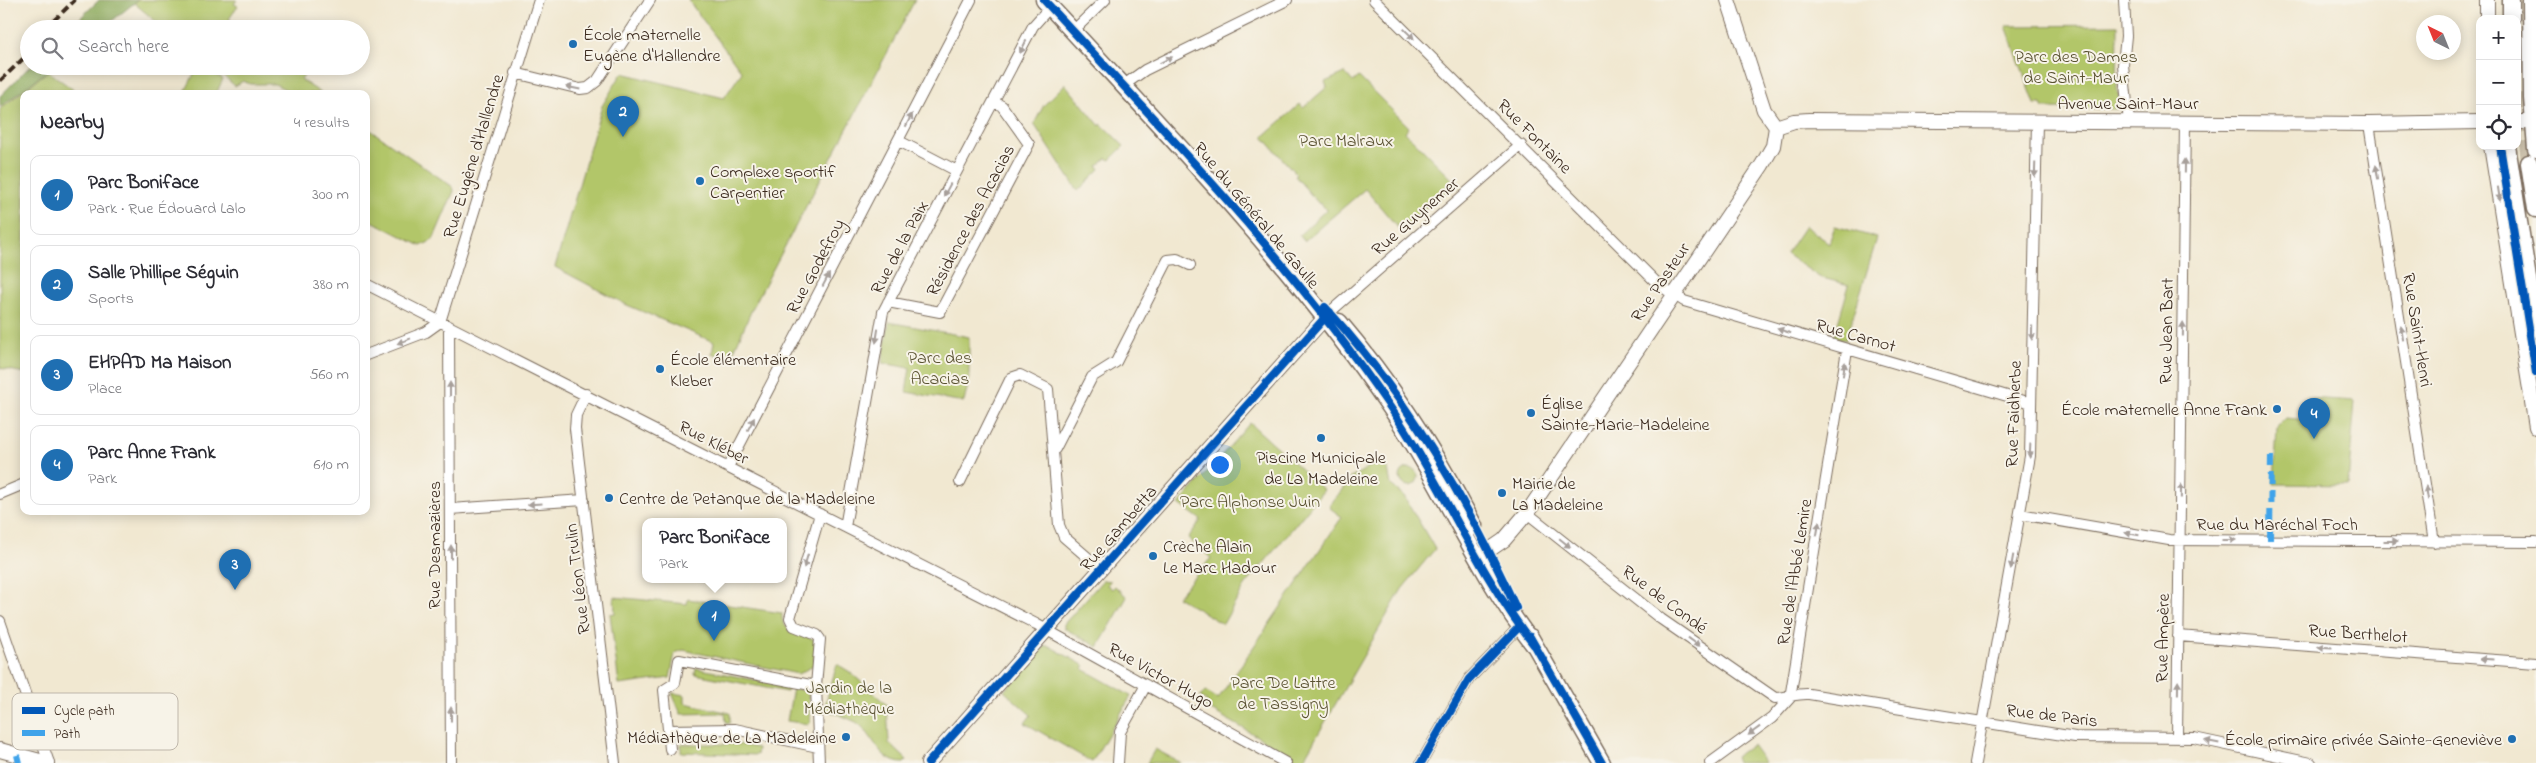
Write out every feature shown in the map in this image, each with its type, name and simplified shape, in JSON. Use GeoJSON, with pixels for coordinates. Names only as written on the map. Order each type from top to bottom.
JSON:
{"type":"FeatureCollection","features":[{"type":"Feature","properties":{"kind":"main road"},"geometry":{"type":"LineString","coordinates":[[2502,0],[2503,15]]}},
{"type":"Feature","properties":{"kind":"main road"},"geometry":{"type":"LineString","coordinates":[[2511,0],[2511,15]]}},
{"type":"Feature","properties":{"kind":"main road"},"geometry":{"type":"LineString","coordinates":[[2522,0],[2523,93]]}},
{"type":"Feature","properties":{"kind":"main road"},"geometry":{"type":"LineString","coordinates":[[2531,0],[2528,159],[2536,278]]}},
{"type":"Feature","properties":{"kind":"main road","name":"Rue du Général de Gaulle"},"geometry":{"type":"LineString","coordinates":[[1047,3],[1124,85],[1279,258],[1327,315],[1402,426],[1483,555],[1602,763]]}},
{"type":"Feature","properties":{"kind":"main road"},"geometry":{"type":"LineString","coordinates":[[2508,150],[2536,328]]}},
{"type":"Feature","properties":{"kind":"main road"},"geometry":{"type":"LineString","coordinates":[[2528,159],[2536,209]]}},
{"type":"Feature","properties":{"kind":"main road","name":"Rue du Général de Gaulle"},"geometry":{"type":"LineString","coordinates":[[1483,555],[1520,626],[1534,645]]}},
{"type":"Feature","properties":{"kind":"street","name":"Rue Eugène d'Hallendre"},"geometry":{"type":"LineString","coordinates":[[445,324],[515,73],[539,0]]}},
{"type":"Feature","properties":{"kind":"street"},"geometry":{"type":"LineString","coordinates":[[515,73],[574,89],[588,88],[597,81],[650,0]]}},
{"type":"Feature","properties":{"kind":"street","name":"Rue Godefroy"},"geometry":{"type":"LineString","coordinates":[[728,467],[971,0]]}},
{"type":"Feature","properties":{"kind":"street"},"geometry":{"type":"LineString","coordinates":[[1073,31],[1105,0]]}},
{"type":"Feature","properties":{"kind":"street"},"geometry":{"type":"LineString","coordinates":[[1124,85],[1145,70],[1287,0]]}},
{"type":"Feature","properties":{"kind":"street","name":"Rue Fontaine"},"geometry":{"type":"LineString","coordinates":[[1374,0],[1672,296]]}},
{"type":"Feature","properties":{"kind":"street"},"geometry":{"type":"LineString","coordinates":[[1728,0],[1762,106],[1768,118],[1776,127]]}},
{"type":"Feature","properties":{"kind":"street"},"geometry":{"type":"LineString","coordinates":[[2124,0],[2126,36],[2123,65],[2130,122]]}},
{"type":"Feature","properties":{"kind":"street"},"geometry":{"type":"LineString","coordinates":[[2487,0],[2487,15]]}},
{"type":"Feature","properties":{"kind":"street","name":"Rue de la Paix"},"geometry":{"type":"LineString","coordinates":[[845,527],[878,326],[888,302],[1033,26],[1047,3]]}},
{"type":"Feature","properties":{"kind":"street","name":"Résidence des Acacias"},"geometry":{"type":"LineString","coordinates":[[888,302],[940,312],[945,304],[1029,144],[1002,106],[994,102]]}},
{"type":"Feature","properties":{"kind":"street","name":"Avenue Saint-Maur"},"geometry":{"type":"LineString","coordinates":[[1776,127],[1799,120],[2369,124],[2476,122]]}},
{"type":"Feature","properties":{"kind":"street","name":"Rue Faidherbe"},"geometry":{"type":"LineString","coordinates":[[1976,763],[2030,456],[2037,121]]}},
{"type":"Feature","properties":{"kind":"street","name":"Rue Jean Bart"},"geometry":{"type":"LineString","coordinates":[[2180,540],[2185,122]]}},
{"type":"Feature","properties":{"kind":"street","name":"Rue Saint-Henri"},"geometry":{"type":"LineString","coordinates":[[2369,124],[2434,542]]}},
{"type":"Feature","properties":{"kind":"street","name":"Rue Pasteur"},"geometry":{"type":"LineString","coordinates":[[1483,555],[1509,536],[1527,513],[1762,165],[1772,146],[1776,127]]}},
{"type":"Feature","properties":{"kind":"street"},"geometry":{"type":"LineString","coordinates":[[899,141],[957,171]]}},
{"type":"Feature","properties":{"kind":"street","name":"Rue Guynemer"},"geometry":{"type":"LineString","coordinates":[[1327,315],[1521,145]]}},
{"type":"Feature","properties":{"kind":"street"},"geometry":{"type":"LineString","coordinates":[[2492,150],[2536,427]]}},
{"type":"Feature","properties":{"kind":"street"},"geometry":{"type":"LineString","coordinates":[[1054,450],[1092,377],[1116,362],[1168,260],[1177,259],[1190,265]]}},
{"type":"Feature","properties":{"kind":"street","name":"Rue Kléber"},"geometry":{"type":"LineString","coordinates":[[370,286],[586,394],[1047,630]]}},
{"type":"Feature","properties":{"kind":"street","name":"Rue Carnot"},"geometry":{"type":"LineString","coordinates":[[1672,296],[1847,350],[2031,403]]}},
{"type":"Feature","properties":{"kind":"street","name":"Rue Gambetta"},"geometry":{"type":"LineString","coordinates":[[928,763],[1327,315]]}},
{"type":"Feature","properties":{"kind":"street"},"geometry":{"type":"LineString","coordinates":[[370,354],[445,324]]}},
{"type":"Feature","properties":{"kind":"street","name":"Rue Desmazières"},"geometry":{"type":"LineString","coordinates":[[445,324],[450,509],[451,763]]}},
{"type":"Feature","properties":{"kind":"street","name":"Rue de l'Abbé Lemire"},"geometry":{"type":"LineString","coordinates":[[1790,698],[1847,350]]}},
{"type":"Feature","properties":{"kind":"street"},"geometry":{"type":"LineString","coordinates":[[960,482],[1011,378],[1020,375],[1048,389],[1059,525],[1064,537],[1101,569]]}},
{"type":"Feature","properties":{"kind":"street","name":"Rue Léon Trulin"},"geometry":{"type":"LineString","coordinates":[[586,394],[575,423],[615,763]]}},
{"type":"Feature","properties":{"kind":"street"},"geometry":{"type":"LineString","coordinates":[[0,494],[20,486]]}},
{"type":"Feature","properties":{"kind":"street"},"geometry":{"type":"LineString","coordinates":[[450,509],[584,500]]}},
{"type":"Feature","properties":{"kind":"street","name":"Rue de Condé"},"geometry":{"type":"LineString","coordinates":[[1527,513],[1654,614],[1715,657],[1775,698],[1790,698]]}},
{"type":"Feature","properties":{"kind":"street"},"geometry":{"type":"LineString","coordinates":[[819,763],[816,686],[820,639],[817,634],[794,626],[790,618],[820,514]]}},
{"type":"Feature","properties":{"kind":"street","name":"Rue du Maréchal Foch"},"geometry":{"type":"LineString","coordinates":[[2020,514],[2158,538],[2180,540],[2536,542]]}},
{"type":"Feature","properties":{"kind":"street","name":"Rue Ampère"},"geometry":{"type":"LineString","coordinates":[[2177,736],[2180,540]]}},
{"type":"Feature","properties":{"kind":"street"},"geometry":{"type":"LineString","coordinates":[[0,621],[24,693]]}},
{"type":"Feature","properties":{"kind":"street"},"geometry":{"type":"LineString","coordinates":[[1422,763],[1470,679],[1520,626]]}},
{"type":"Feature","properties":{"kind":"street","name":"Rue Victor Hugo"},"geometry":{"type":"LineString","coordinates":[[1047,630],[1286,763]]}},
{"type":"Feature","properties":{"kind":"street","name":"Rue Berthelot"},"geometry":{"type":"LineString","coordinates":[[2178,636],[2536,663]]}},
{"type":"Feature","properties":{"kind":"street"},"geometry":{"type":"LineString","coordinates":[[670,749],[664,690],[675,683],[679,660],[816,686]]}},
{"type":"Feature","properties":{"kind":"street"},"geometry":{"type":"LineString","coordinates":[[1118,763],[1120,732],[1146,686]]}},
{"type":"Feature","properties":{"kind":"street","name":"Rue de Paris"},"geometry":{"type":"LineString","coordinates":[[1790,698],[1799,694],[1809,694],[2075,737],[2177,736],[2311,763]]}},
{"type":"Feature","properties":{"kind":"street"},"geometry":{"type":"LineString","coordinates":[[1710,763],[1772,718],[1790,698]]}},
{"type":"Feature","properties":{"kind":"street"},"geometry":{"type":"LineString","coordinates":[[668,730],[735,729],[818,747]]}},
{"type":"Feature","properties":{"kind":"street"},"geometry":{"type":"LineString","coordinates":[[0,750],[18,759],[48,763],[44,750]]}},
{"type":"Feature","properties":{"kind":"green space"},"geometry":{"type":"Polygon","coordinates":[[[99,0],[138,0],[113,20],[78,20],[99,0]]]}},
{"type":"Feature","properties":{"kind":"green space"},"geometry":{"type":"Polygon","coordinates":[[[138,0],[237,0],[234,4],[238,6],[229,19],[230,20],[154,20],[134,3],[138,0]]]}},
{"type":"Feature","properties":{"kind":"green space","name":"Complexe sportif Carpentier"},"geometry":{"type":"Polygon","coordinates":[[[688,0],[915,0],[753,307],[731,357],[712,354],[714,342],[627,305],[555,267],[602,106],[622,73],[724,98],[742,72],[688,0]]]}},
{"type":"Feature","properties":{"kind":"green space","name":"Parc des Dames de Saint-Maur"},"geometry":{"type":"Polygon","coordinates":[[[2118,25],[2117,87],[2121,109],[2044,108],[2042,104],[2035,104],[2006,26],[2118,25]]]}},
{"type":"Feature","properties":{"kind":"green space","name":"Parc Malraux"},"geometry":{"type":"Polygon","coordinates":[[[1345,73],[1353,82],[1359,77],[1409,127],[1405,132],[1456,183],[1400,230],[1365,189],[1304,241],[1299,235],[1326,210],[1263,137],[1300,104],[1303,108],[1327,87],[1325,82],[1345,73]]]}},
{"type":"Feature","properties":{"kind":"green space"},"geometry":{"type":"Polygon","coordinates":[[[21,75],[42,75],[0,107],[0,96],[21,75]]]}},
{"type":"Feature","properties":{"kind":"green space"},"geometry":{"type":"Polygon","coordinates":[[[43,75],[53,75],[74,90],[24,90],[43,75]]]}},
{"type":"Feature","properties":{"kind":"green space"},"geometry":{"type":"Polygon","coordinates":[[[194,75],[215,75],[223,79],[218,90],[186,90],[194,75]]]}},
{"type":"Feature","properties":{"kind":"green space"},"geometry":{"type":"Polygon","coordinates":[[[222,75],[305,75],[301,80],[316,90],[286,90],[275,84],[250,84],[243,81],[235,86],[222,75]]]}},
{"type":"Feature","properties":{"kind":"green space"},"geometry":{"type":"Polygon","coordinates":[[[1065,84],[1100,126],[1101,124],[1124,146],[1110,160],[1107,158],[1098,166],[1100,169],[1078,191],[1034,124],[1044,105],[1065,84]]]}},
{"type":"Feature","properties":{"kind":"green space"},"geometry":{"type":"Polygon","coordinates":[[[20,93],[20,372],[0,368],[0,109],[20,93]]]}},
{"type":"Feature","properties":{"kind":"green space"},"geometry":{"type":"Polygon","coordinates":[[[370,130],[453,187],[454,191],[433,240],[421,246],[370,220],[370,130]]]}},
{"type":"Feature","properties":{"kind":"green space"},"geometry":{"type":"Polygon","coordinates":[[[1805,226],[1829,243],[1835,226],[1877,238],[1846,340],[1834,337],[1849,285],[1819,277],[1786,254],[1805,226]]]}},
{"type":"Feature","properties":{"kind":"green space","name":"Parc des Acacias"},"geometry":{"type":"Polygon","coordinates":[[[889,322],[969,337],[969,381],[964,402],[906,392],[910,368],[882,363],[889,322]]]}},
{"type":"Feature","properties":{"kind":"green space"},"geometry":{"type":"Polygon","coordinates":[[[2309,398],[2355,401],[2348,485],[2274,484],[2277,427],[2286,418],[2307,420],[2309,398]]]}},
{"type":"Feature","properties":{"kind":"green space","name":"Parc Alphonse Juin"},"geometry":{"type":"Polygon","coordinates":[[[1250,423],[1324,490],[1245,586],[1223,624],[1177,597],[1211,558],[1188,538],[1201,520],[1179,504],[1250,423]]]}},
{"type":"Feature","properties":{"kind":"green space","name":"Parc De Lattre de Tassigny"},"geometry":{"type":"Polygon","coordinates":[[[1380,460],[1388,469],[1391,485],[1404,496],[1435,549],[1402,589],[1302,762],[1204,706],[1207,701],[1200,697],[1205,691],[1218,699],[1342,517],[1330,508],[1330,505],[1351,478],[1380,460]]]}},
{"type":"Feature","properties":{"kind":"green space"},"geometry":{"type":"Polygon","coordinates":[[[1405,468],[1413,468],[1418,473],[1416,484],[1405,486],[1400,481],[1400,473],[1405,468]]]}},
{"type":"Feature","properties":{"kind":"green space"},"geometry":{"type":"Polygon","coordinates":[[[1103,580],[1110,581],[1107,585],[1112,589],[1115,586],[1127,597],[1098,647],[1064,628],[1064,624],[1103,580]]]}},
{"type":"Feature","properties":{"kind":"green space"},"geometry":{"type":"Polygon","coordinates":[[[614,597],[687,604],[688,599],[782,613],[784,624],[788,628],[815,640],[813,666],[798,674],[683,650],[675,653],[670,678],[619,685],[610,614],[615,613],[614,597]]]}},
{"type":"Feature","properties":{"kind":"green space"},"geometry":{"type":"Polygon","coordinates":[[[1045,646],[1049,646],[1085,666],[1083,669],[1131,696],[1092,762],[1025,723],[1031,715],[1004,691],[1045,646]]]}},
{"type":"Feature","properties":{"kind":"green space","name":"Jardin de la Médiathèque"},"geometry":{"type":"Polygon","coordinates":[[[837,664],[850,672],[887,705],[889,743],[907,760],[904,763],[895,762],[882,753],[856,722],[824,709],[837,664]]]}},
{"type":"Feature","properties":{"kind":"green space"},"geometry":{"type":"Polygon","coordinates":[[[696,668],[789,687],[787,692],[695,674],[696,668]]]}},
{"type":"Feature","properties":{"kind":"green space"},"geometry":{"type":"Polygon","coordinates":[[[793,688],[808,692],[810,722],[808,724],[787,721],[793,688]]]}},
{"type":"Feature","properties":{"kind":"green space"},"geometry":{"type":"Polygon","coordinates":[[[672,693],[685,695],[685,703],[730,713],[730,723],[726,722],[725,713],[681,714],[672,693]]]}},
{"type":"Feature","properties":{"kind":"green space"},"geometry":{"type":"Polygon","coordinates":[[[681,744],[738,744],[758,748],[757,755],[681,752],[681,744]]]}},
{"type":"Feature","properties":{"kind":"green space"},"geometry":{"type":"Polygon","coordinates":[[[1752,745],[1765,763],[1737,763],[1735,757],[1752,745]]]}},
{"type":"Feature","properties":{"kind":"green space"},"geometry":{"type":"Polygon","coordinates":[[[1155,749],[1181,763],[1147,763],[1155,749]]]}},
{"type":"Feature","properties":{"kind":"tunnel"},"geometry":{"type":"LineString","coordinates":[[2523,93],[2529,163]]}},
{"type":"Feature","properties":{"kind":"railway"},"geometry":{"type":"LineString","coordinates":[[54,20],[75,0]]}},
{"type":"Feature","properties":{"kind":"railway"},"geometry":{"type":"LineString","coordinates":[[0,81],[20,62]]}},
{"type":"Feature","properties":{"kind":"marked path"},"geometry":{"type":"LineString","coordinates":[[2270,540],[2271,451]]}},
{"type":"Feature","properties":{"kind":"marked path"},"geometry":{"type":"LineString","coordinates":[[17,755],[19,763]]}},
{"type":"Feature","properties":{"kind":"cycle path"},"geometry":{"type":"LineString","coordinates":[[1044,0],[1224,197],[1310,299],[1351,352],[1409,436],[1495,589],[1534,645]]}},
{"type":"Feature","properties":{"kind":"cycle path"},"geometry":{"type":"LineString","coordinates":[[2501,150],[2536,373]]}},
{"type":"Feature","properties":{"kind":"cycle path"},"geometry":{"type":"LineString","coordinates":[[1325,307],[1381,375],[1432,450],[1477,528],[1516,608]]}},
{"type":"Feature","properties":{"kind":"cycle path"},"geometry":{"type":"LineString","coordinates":[[928,763],[1330,312]]}},
{"type":"Feature","properties":{"kind":"cycle path"},"geometry":{"type":"LineString","coordinates":[[1421,763],[1469,679],[1520,626]]}},
{"type":"Feature","properties":{"kind":"cycle path"},"geometry":{"type":"LineString","coordinates":[[1530,637],[1602,763]]}},
{"type":"Feature","properties":{"kind":"place","name":"École maternelle Eugène d'Hallendre"},"geometry":{"type":"Point","coordinates":[573,44]}},
{"type":"Feature","properties":{"kind":"place","name":"Salle Phillipe Séguin"},"geometry":{"type":"Point","coordinates":[623,137]}},
{"type":"Feature","properties":{"kind":"place","name":"Complexe sportif Carpentier"},"geometry":{"type":"Point","coordinates":[700,181]}},
{"type":"Feature","properties":{"kind":"place","name":"École élémentaire Kleber"},"geometry":{"type":"Point","coordinates":[660,369]}},
{"type":"Feature","properties":{"kind":"place","name":"École maternelle Anne Frank"},"geometry":{"type":"Point","coordinates":[2277,409]}},
{"type":"Feature","properties":{"kind":"place","name":"Église Sainte-Marie-Madeleine"},"geometry":{"type":"Point","coordinates":[1531,413]}},
{"type":"Feature","properties":{"kind":"place","name":"Piscine Municipale de La Madeleine"},"geometry":{"type":"Point","coordinates":[1321,438]}},
{"type":"Feature","properties":{"kind":"place","name":"Parc Anne Frank"},"geometry":{"type":"Point","coordinates":[2314,439]}},
{"type":"Feature","properties":{"kind":"place","name":"Mairie de La Madeleine"},"geometry":{"type":"Point","coordinates":[1502,493]}},
{"type":"Feature","properties":{"kind":"place","name":"Centre de Petanque de la Madeleine"},"geometry":{"type":"Point","coordinates":[609,498]}},
{"type":"Feature","properties":{"kind":"place","name":"Crèche Alain Le Marc Hadour"},"geometry":{"type":"Point","coordinates":[1153,556]}},
{"type":"Feature","properties":{"kind":"place","name":"EHPAD Ma Maison"},"geometry":{"type":"Point","coordinates":[235,590]}},
{"type":"Feature","properties":{"kind":"place","name":"Parc Boniface"},"geometry":{"type":"Point","coordinates":[714,641]}},
{"type":"Feature","properties":{"kind":"place","name":"Médiathèque de La Madeleine"},"geometry":{"type":"Point","coordinates":[846,737]}},
{"type":"Feature","properties":{"kind":"place","name":"École primaire privée Sainte-Geneviève"},"geometry":{"type":"Point","coordinates":[2512,739]}}]}
